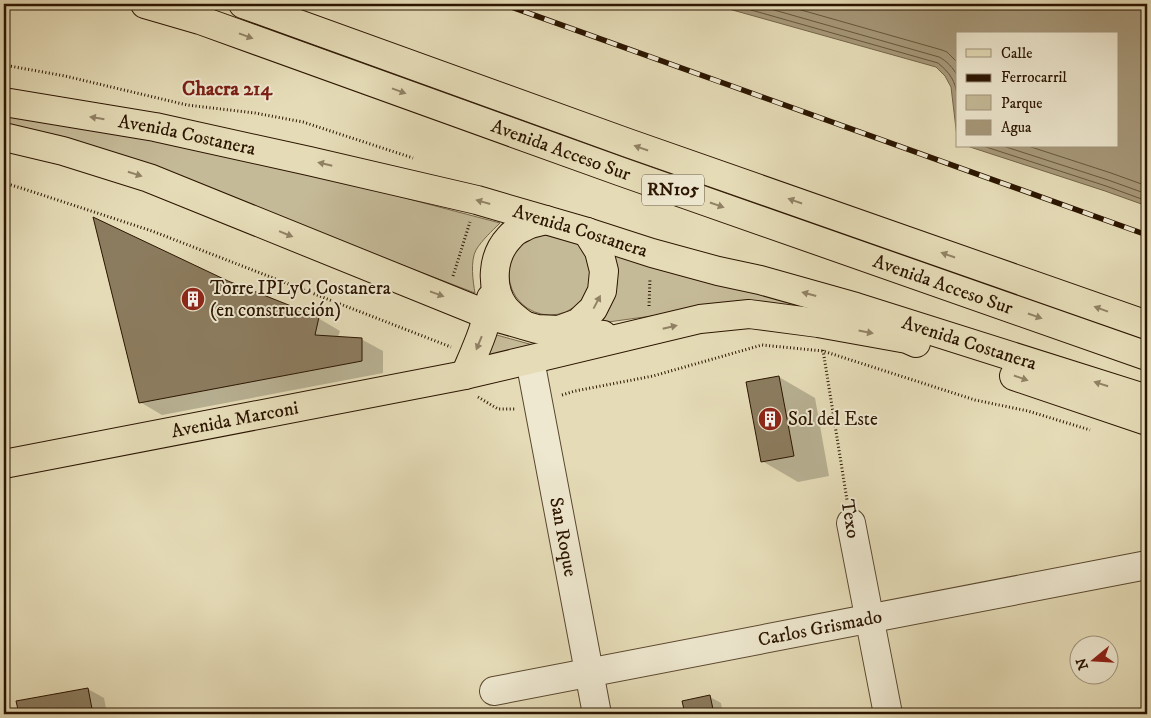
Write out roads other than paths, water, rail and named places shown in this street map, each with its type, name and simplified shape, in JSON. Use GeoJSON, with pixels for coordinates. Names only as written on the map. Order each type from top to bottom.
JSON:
{"type":"FeatureCollection","features":[{"type":"Feature","properties":{"kind":"main road","name":"Avenida Acceso Sur"},"geometry":{"type":"LineString","coordinates":[[144,4],[210,23],[628,174],[1147,356]]}},
{"type":"Feature","properties":{"kind":"main road","name":"Avenida Acceso Sur"},"geometry":{"type":"LineString","coordinates":[[243,4],[628,143],[1147,325]]}},
{"type":"Feature","properties":{"kind":"main road","name":"Avenida Costanera"},"geometry":{"type":"LineString","coordinates":[[4,102],[155,127],[477,200],[652,253],[856,306],[1147,399]]}},
{"type":"Feature","properties":{"kind":"main road","name":"Avenida Costanera"},"geometry":{"type":"LineString","coordinates":[[4,137],[63,150],[149,178],[488,315],[559,337],[635,335],[700,319],[749,314],[818,323],[907,339],[1147,421]]}},
{"type":"Feature","properties":{"kind":"main road"},"geometry":{"type":"LineString","coordinates":[[465,375],[488,315],[497,257],[508,238],[526,226],[546,220]]}},
{"type":"Feature","properties":{"kind":"main road"},"geometry":{"type":"LineString","coordinates":[[559,337],[593,309],[602,291],[604,271],[599,251],[587,232]]}},
{"type":"Feature","properties":{"kind":"main road"},"geometry":{"type":"LineString","coordinates":[[494,279],[497,293],[503,306],[512,317],[524,325]]}},
{"type":"Feature","properties":{"kind":"main road","name":"Avenida Marconi"},"geometry":{"type":"LineString","coordinates":[[4,464],[465,375],[530,360],[559,337]]}},
{"type":"Feature","properties":{"kind":"street","name":"San Roque"},"geometry":{"type":"LineString","coordinates":[[530,360],[597,714]]}},
{"type":"Feature","properties":{"kind":"street","name":"Texo"},"geometry":{"type":"LineString","coordinates":[[851,523],[888,714]]}},
{"type":"Feature","properties":{"kind":"street","name":"Carlos Grismado"},"geometry":{"type":"LineString","coordinates":[[494,691],[1147,565]]}},
{"type":"Feature","properties":{"kind":"water"},"geometry":{"type":"Polygon","coordinates":[[[711,4],[1147,4],[1147,206],[973,148],[1118,148],[1118,32],[956,32],[956,129],[951,87],[945,76],[936,67],[711,4]]]}},
{"type":"Feature","properties":{"kind":"railway"},"geometry":{"type":"LineString","coordinates":[[503,4],[1147,235]]}},
{"type":"Feature","properties":{"kind":"place","name":"Torre IPLyC Costanera (en construcción)"},"geometry":{"type":"Point","coordinates":[193,299]}},
{"type":"Feature","properties":{"kind":"place","name":"Sol del Este"},"geometry":{"type":"Point","coordinates":[770,419]}},
{"type":"Feature","properties":{"kind":"district","name":"Chacra 214"},"geometry":{"type":"Point","coordinates":[227,89]}}]}
